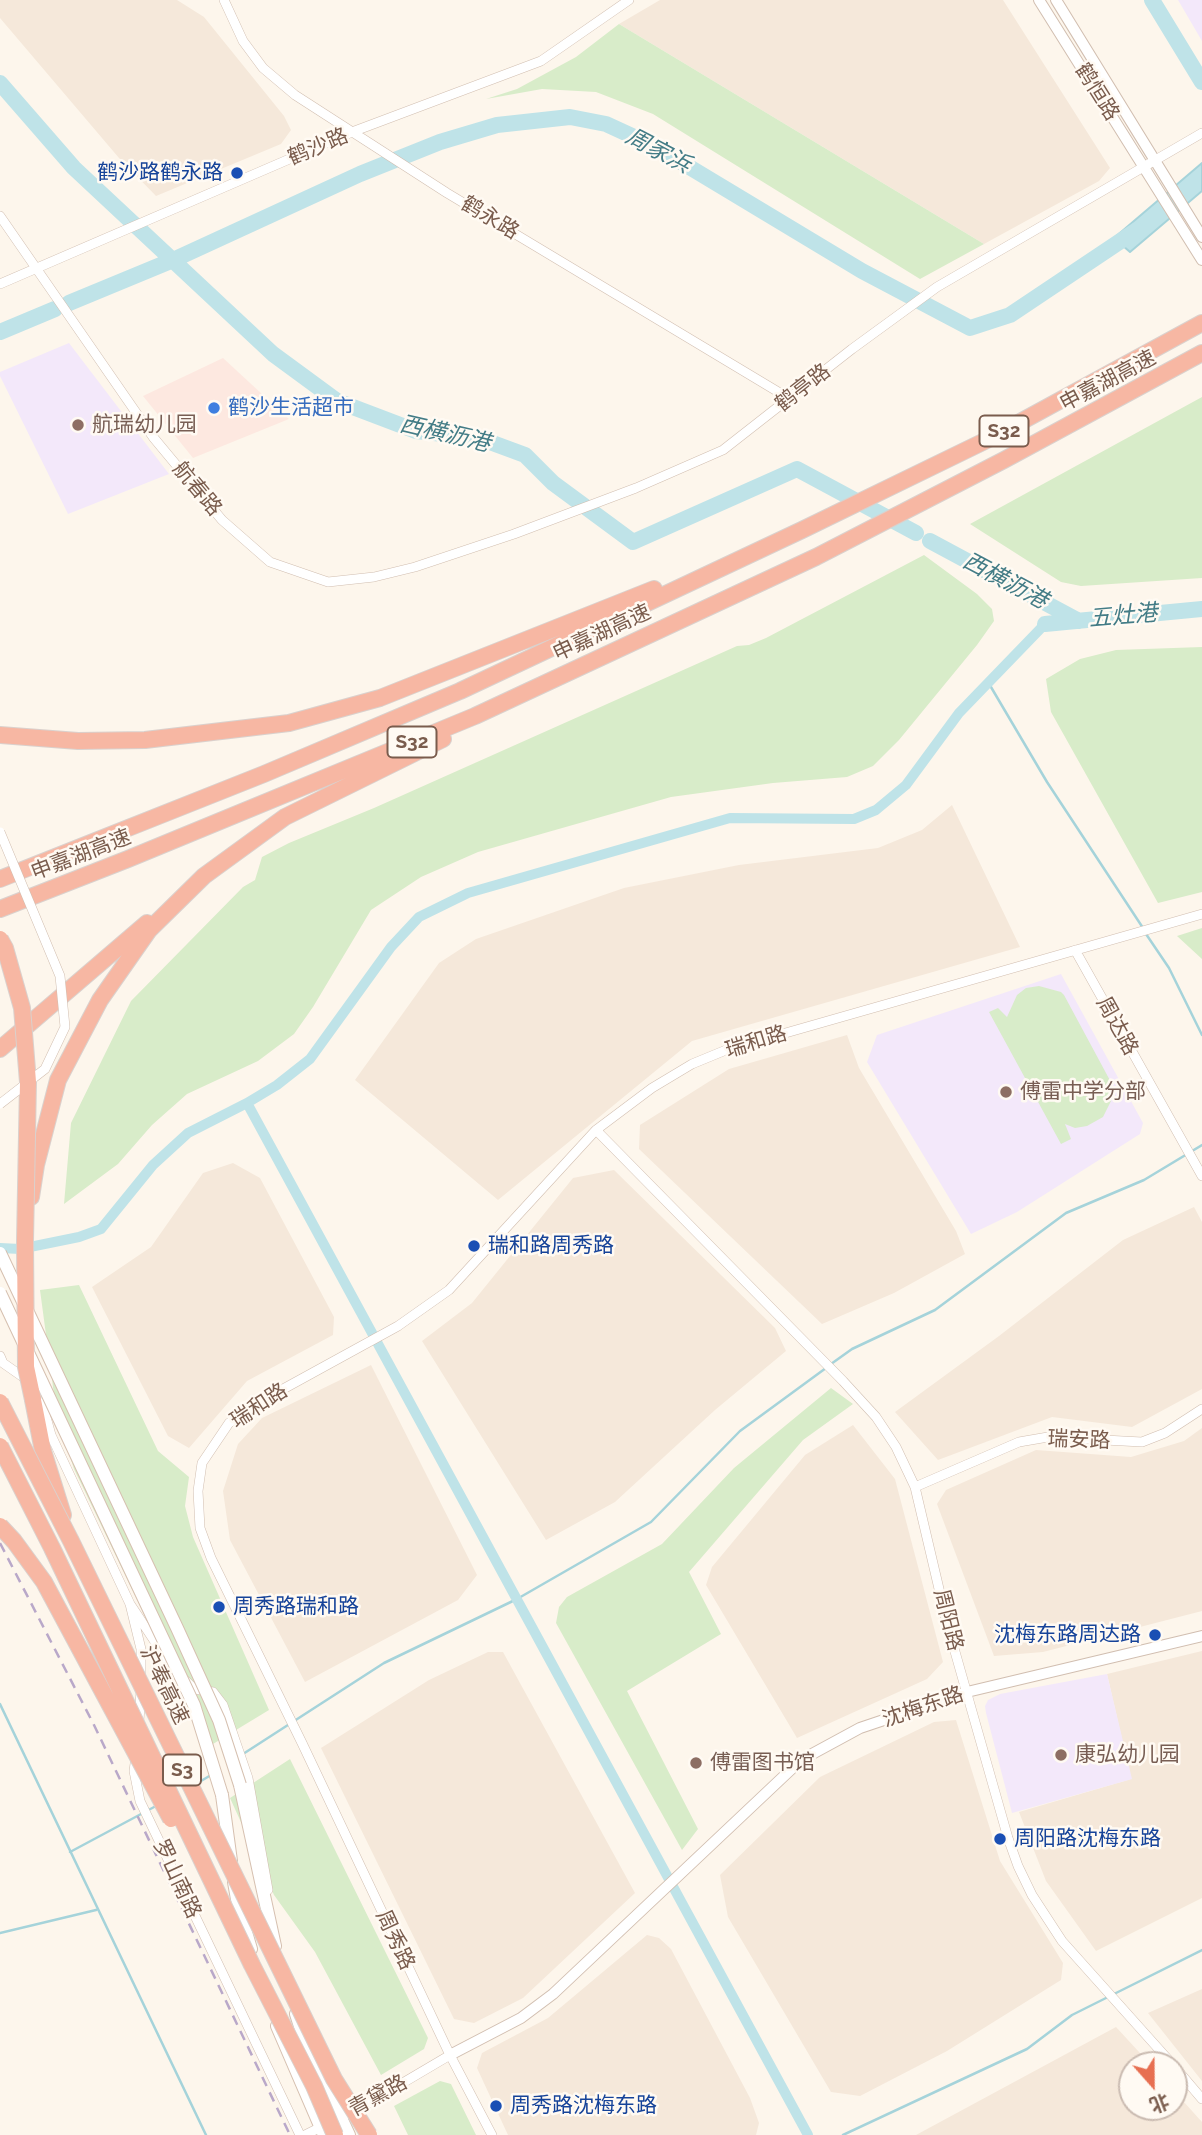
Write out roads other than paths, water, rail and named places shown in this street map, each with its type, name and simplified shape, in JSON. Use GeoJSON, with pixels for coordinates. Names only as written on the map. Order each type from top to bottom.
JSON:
{"type":"FeatureCollection","features":[{"type":"Feature","properties":{"kind":"highway","name":"申嘉湖高速"},"geometry":{"type":"LineString","coordinates":[[0,878],[264,774],[460,691],[991,438],[1202,323]]}},
{"type":"Feature","properties":{"kind":"highway","name":"申嘉湖高速"},"geometry":{"type":"LineString","coordinates":[[0,909],[475,716],[816,556],[1004,460],[1202,353]]}},
{"type":"Feature","properties":{"kind":"highway"},"geometry":{"type":"LineString","coordinates":[[2,735],[78,741],[145,740],[289,723],[380,698],[802,530]]}},
{"type":"Feature","properties":{"kind":"highway"},"geometry":{"type":"LineString","coordinates":[[0,1049],[204,876],[285,817],[816,556]]}},
{"type":"Feature","properties":{"kind":"highway"},"geometry":{"type":"LineString","coordinates":[[24,1241],[36,1165],[58,1080],[100,1000],[149,930],[204,876]]}},
{"type":"Feature","properties":{"kind":"highway"},"geometry":{"type":"LineString","coordinates":[[0,939],[22,1008],[28,1082],[24,1241],[26,1367],[43,1451],[71,1541]]}},
{"type":"Feature","properties":{"kind":"highway","name":"沪奉高速"},"geometry":{"type":"LineString","coordinates":[[0,1402],[71,1541],[334,2079],[366,2135]]}},
{"type":"Feature","properties":{"kind":"highway","name":"沪奉高速"},"geometry":{"type":"LineString","coordinates":[[0,1446],[314,2087],[326,2132]]}},
{"type":"Feature","properties":{"kind":"highway"},"geometry":{"type":"LineString","coordinates":[[0,1526],[44,1582],[139,1762],[252,1965]]}},
{"type":"Feature","properties":{"kind":"main road","name":"罗山南路"},"geometry":{"type":"LineString","coordinates":[[0,1253],[219,1720],[240,1785],[273,1942],[304,2039],[346,2114],[349,2135]]}},
{"type":"Feature","properties":{"kind":"main road"},"geometry":{"type":"LineString","coordinates":[[0,1293],[194,1705],[222,1795],[238,1905],[252,1953],[284,2046],[326,2132]]}},
{"type":"Feature","properties":{"kind":"street","name":"鹤永路"},"geometry":{"type":"LineString","coordinates":[[224,0],[243,41],[263,68],[295,95],[425,178],[790,399]]}},
{"type":"Feature","properties":{"kind":"street","name":"鹤沙路"},"geometry":{"type":"LineString","coordinates":[[0,284],[352,132],[541,61],[629,0]]}},
{"type":"Feature","properties":{"kind":"street","name":"鹤恒路"},"geometry":{"type":"LineString","coordinates":[[1040,0],[1202,260]]}},
{"type":"Feature","properties":{"kind":"street","name":"鹤恒路"},"geometry":{"type":"LineString","coordinates":[[1056,0],[1202,237]]}},
{"type":"Feature","properties":{"kind":"street","name":"鹤亭路"},"geometry":{"type":"LineString","coordinates":[[374,577],[415,567],[557,518],[723,450],[852,349],[937,287],[1202,133]]}},
{"type":"Feature","properties":{"kind":"street","name":"航春路"},"geometry":{"type":"LineString","coordinates":[[0,216],[153,437],[222,520],[270,562],[328,582],[374,577]]}},
{"type":"Feature","properties":{"kind":"street"},"geometry":{"type":"LineString","coordinates":[[0,832],[60,976],[65,1027],[45,1069],[0,1104]]}},
{"type":"Feature","properties":{"kind":"street","name":"瑞和路"},"geometry":{"type":"LineString","coordinates":[[284,1708],[230,1600],[200,1528],[198,1491],[202,1463],[229,1423],[254,1405],[398,1326],[449,1290],[596,1130],[652,1088],[692,1064],[726,1050],[1202,914]]}},
{"type":"Feature","properties":{"kind":"street","name":"周达路"},"geometry":{"type":"LineString","coordinates":[[1075,950],[1202,1176]]}},
{"type":"Feature","properties":{"kind":"street","name":"周阳路"},"geometry":{"type":"LineString","coordinates":[[596,1130],[843,1381],[876,1417],[896,1447],[915,1487],[948,1627],[1007,1838],[1018,1866],[1047,1919],[1094,1978],[1160,2051]]}},
{"type":"Feature","properties":{"kind":"street","name":"罗山南路"},"geometry":{"type":"LineString","coordinates":[[0,1356],[3,1363],[23,1377],[41,1399],[51,1435],[130,1604],[170,1666],[194,1689],[213,1692],[223,1705],[248,1778],[278,1945],[346,2114],[366,2135]]}},
{"type":"Feature","properties":{"kind":"street","name":"瑞安路"},"geometry":{"type":"LineString","coordinates":[[915,1487],[1019,1442],[1048,1437],[1142,1441],[1165,1433],[1202,1409]]}},
{"type":"Feature","properties":{"kind":"street","name":"罗山南路"},"geometry":{"type":"LineString","coordinates":[[130,1604],[141,1648],[134,1771],[140,1801],[302,2135]]}},
{"type":"Feature","properties":{"kind":"street","name":"沈梅东路"},"geometry":{"type":"LineString","coordinates":[[450,2056],[521,2018],[552,1994],[801,1760],[860,1728],[967,1692],[1202,1636]]}},
{"type":"Feature","properties":{"kind":"street","name":"周秀路"},"geometry":{"type":"LineString","coordinates":[[284,1708],[450,2056],[492,2135]]}},
{"type":"Feature","properties":{"kind":"street","name":"青黛路"},"geometry":{"type":"LineString","coordinates":[[302,2135],[326,2132],[346,2114],[450,2056]]}},
{"type":"Feature","properties":{"kind":"street"},"geometry":{"type":"LineString","coordinates":[[1188,2082],[1202,2099]]}},
{"type":"Feature","properties":{"kind":"water"},"geometry":{"type":"Polygon","coordinates":[[[1202,163],[1202,191],[1130,252],[1114,238],[1202,163]]]}},
{"type":"Feature","properties":{"kind":"waterway"},"geometry":{"type":"LineString","coordinates":[[1152,0],[1202,82]]}},
{"type":"Feature","properties":{"kind":"waterway","name":"西横沥港"},"geometry":{"type":"LineString","coordinates":[[0,83],[74,168],[273,354],[337,401],[416,431],[479,438],[525,455],[553,483],[633,542],[797,469],[916,533]]}},
{"type":"Feature","properties":{"kind":"waterway","name":"周家浜"},"geometry":{"type":"LineString","coordinates":[[69,303],[173,260],[360,174],[440,142],[497,125],[570,117],[606,124],[656,147],[862,271],[970,328],[1010,315],[1137,230]]}},
{"type":"Feature","properties":{"kind":"waterway","name":"周家浜"},"geometry":{"type":"LineString","coordinates":[[0,332],[55,309]]}},
{"type":"Feature","properties":{"kind":"waterway","name":"西横沥港"},"geometry":{"type":"LineString","coordinates":[[930,541],[1079,621]]}},
{"type":"Feature","properties":{"kind":"waterway","name":"五灶港"},"geometry":{"type":"LineString","coordinates":[[1045,624],[1202,609]]}},
{"type":"Feature","properties":{"kind":"waterway"},"geometry":{"type":"LineString","coordinates":[[0,1248],[20,1249],[79,1237],[101,1229],[153,1165],[188,1133],[277,1085],[310,1059],[391,947],[419,917],[468,893],[730,818],[854,819],[876,810],[906,785],[959,713],[1045,624]]}},
{"type":"Feature","properties":{"kind":"waterway"},"geometry":{"type":"LineString","coordinates":[[988,682],[1047,782],[1143,928]]}},
{"type":"Feature","properties":{"kind":"waterway"},"geometry":{"type":"LineString","coordinates":[[1146,934],[1169,968],[1202,1035]]}},
{"type":"Feature","properties":{"kind":"waterway"},"geometry":{"type":"LineString","coordinates":[[247,1103],[808,2135]]}},
{"type":"Feature","properties":{"kind":"waterway"},"geometry":{"type":"LineString","coordinates":[[831,1364],[852,1349],[935,1310],[1066,1213],[1144,1180],[1202,1145]]}},
{"type":"Feature","properties":{"kind":"waterway"},"geometry":{"type":"LineString","coordinates":[[243,1754],[384,1663],[517,1599],[651,1522],[740,1431],[826,1368]]}},
{"type":"Feature","properties":{"kind":"waterway"},"geometry":{"type":"LineString","coordinates":[[0,1704],[206,2135]]}},
{"type":"Feature","properties":{"kind":"waterway"},"geometry":{"type":"LineString","coordinates":[[196,1784],[211,1775]]}},
{"type":"Feature","properties":{"kind":"waterway"},"geometry":{"type":"LineString","coordinates":[[70,1852],[156,1806]]}},
{"type":"Feature","properties":{"kind":"waterway"},"geometry":{"type":"LineString","coordinates":[[0,1933],[96,1910]]}},
{"type":"Feature","properties":{"kind":"waterway"},"geometry":{"type":"LineString","coordinates":[[1114,1994],[1202,1950]]}},
{"type":"Feature","properties":{"kind":"waterway"},"geometry":{"type":"LineString","coordinates":[[843,2135],[1027,2049],[1072,2015],[1108,1997]]}},
{"type":"Feature","properties":{"kind":"railway"},"geometry":{"type":"LineString","coordinates":[[0,1543],[94,1725],[290,2135]]}},
{"type":"Feature","properties":{"kind":"place","name":"鹤沙路鹤永路"},"geometry":{"type":"Point","coordinates":[237,173]}},
{"type":"Feature","properties":{"kind":"place","name":"鹤沙生活超市"},"geometry":{"type":"Point","coordinates":[214,408]}},
{"type":"Feature","properties":{"kind":"place","name":"航瑞幼儿园"},"geometry":{"type":"Point","coordinates":[78,425]}},
{"type":"Feature","properties":{"kind":"place","name":"傅雷中学分部"},"geometry":{"type":"Point","coordinates":[1006,1092]}},
{"type":"Feature","properties":{"kind":"place","name":"瑞和路周秀路"},"geometry":{"type":"Point","coordinates":[474,1246]}},
{"type":"Feature","properties":{"kind":"place","name":"周秀路瑞和路"},"geometry":{"type":"Point","coordinates":[219,1607]}},
{"type":"Feature","properties":{"kind":"place","name":"沈梅东路周达路"},"geometry":{"type":"Point","coordinates":[1155,1635]}},
{"type":"Feature","properties":{"kind":"place","name":"康弘幼儿园"},"geometry":{"type":"Point","coordinates":[1061,1755]}},
{"type":"Feature","properties":{"kind":"place","name":"傅雷图书馆"},"geometry":{"type":"Point","coordinates":[696,1763]}},
{"type":"Feature","properties":{"kind":"place","name":"周阳路沈梅东路"},"geometry":{"type":"Point","coordinates":[1000,1839]}},
{"type":"Feature","properties":{"kind":"place","name":"周秀路沈梅东路"},"geometry":{"type":"Point","coordinates":[496,2106]}}]}
